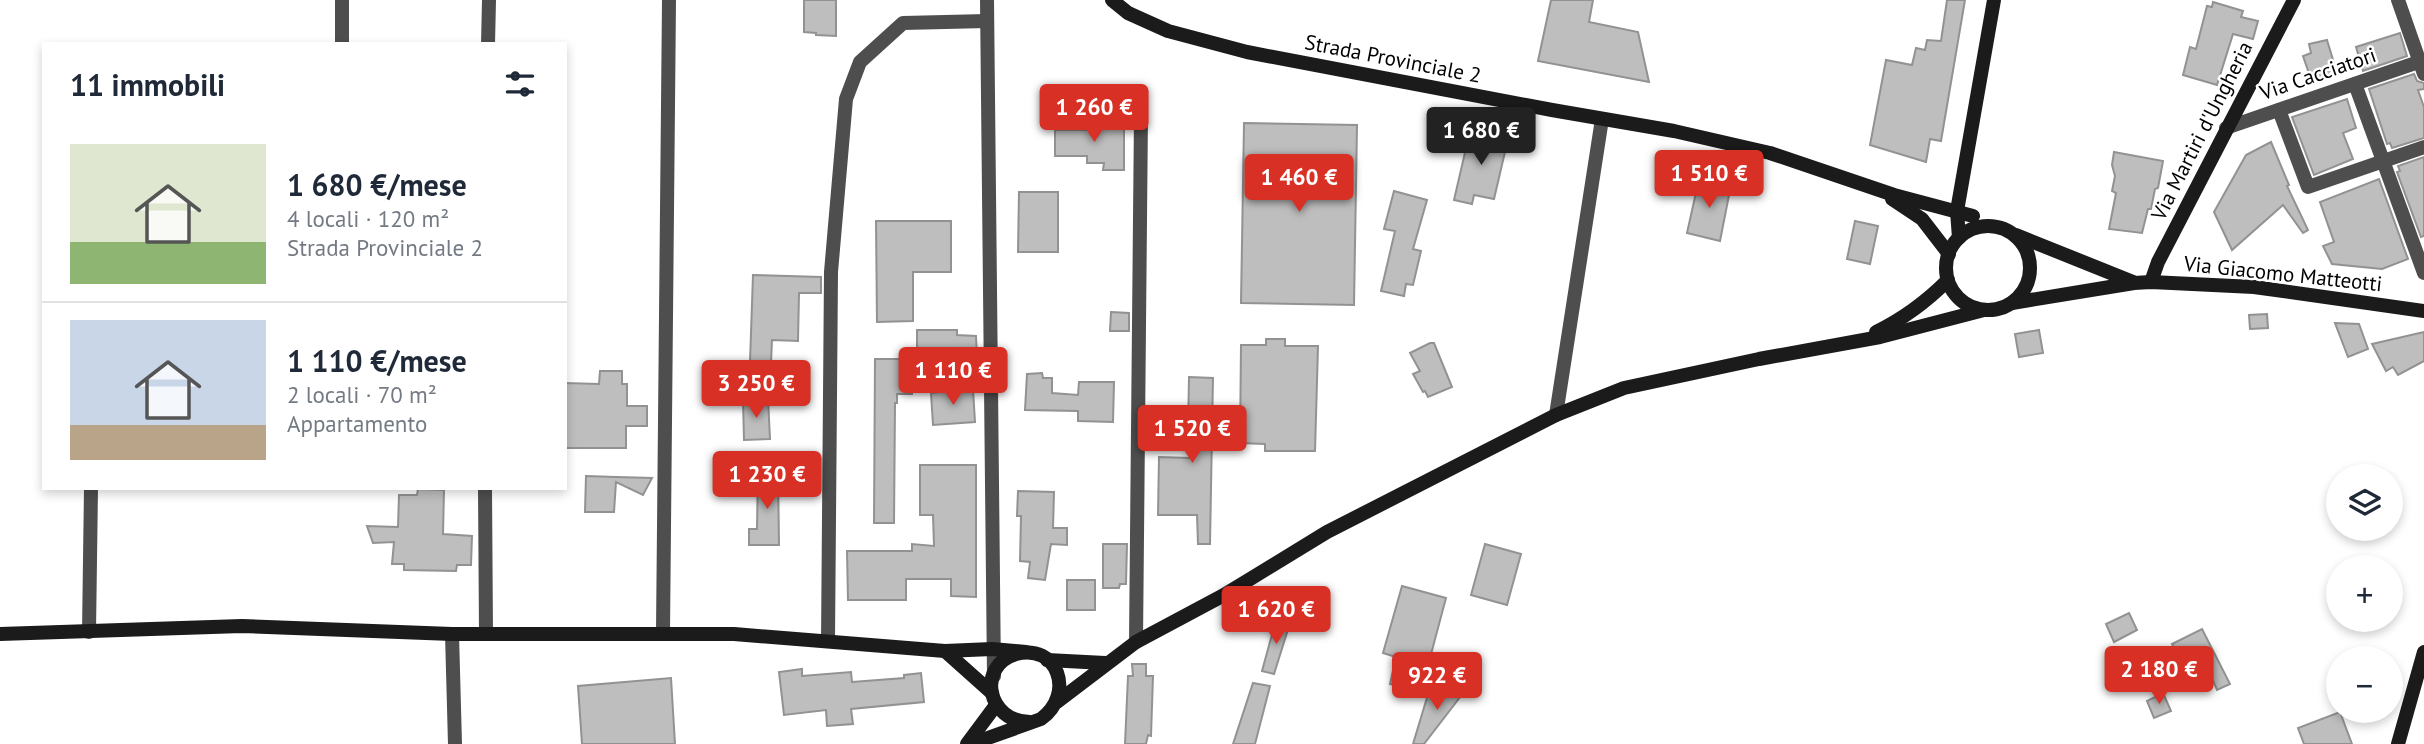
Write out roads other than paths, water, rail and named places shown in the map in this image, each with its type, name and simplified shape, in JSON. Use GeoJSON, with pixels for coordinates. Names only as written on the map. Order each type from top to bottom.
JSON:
{"type":"FeatureCollection","features":[{"type":"Feature","properties":{"kind":"main road","name":"Strada Provinciale 2"},"geometry":{"type":"LineString","coordinates":[[1112,0],[1128,13],[1168,31],[1247,52],[1674,131],[1770,153],[1876,189]]}},
{"type":"Feature","properties":{"kind":"main road"},"geometry":{"type":"LineString","coordinates":[[1959,238],[1957,211],[1994,0]]}},
{"type":"Feature","properties":{"kind":"main road","name":"Via Martiri d'Ungheria"},"geometry":{"type":"LineString","coordinates":[[2151,282],[2226,128],[2294,0]]}},
{"type":"Feature","properties":{"kind":"main road"},"geometry":{"type":"LineString","coordinates":[[1964,176],[1966,197],[1973,216]]}},
{"type":"Feature","properties":{"kind":"main road"},"geometry":{"type":"LineString","coordinates":[[1876,189],[1973,216],[2134,283]]}},
{"type":"Feature","properties":{"kind":"main road"},"geometry":{"type":"LineString","coordinates":[[1876,189],[1922,219],[1949,254]]}},
{"type":"Feature","properties":{"kind":"main road"},"geometry":{"type":"LineString","coordinates":[[1984,310],[1972,307],[1953,291],[1948,280],[1947,267],[1949,254],[1959,238],[1969,231],[1994,226]]}},
{"type":"Feature","properties":{"kind":"main road"},"geometry":{"type":"LineString","coordinates":[[969,744],[1041,719],[1057,702],[1105,663],[1136,642],[1224,595],[1327,531],[1556,415],[1624,388],[1759,359],[1856,342],[2004,307],[2022,293],[2028,281],[2030,267],[2028,254],[2021,242],[2011,233]]}},
{"type":"Feature","properties":{"kind":"main road"},"geometry":{"type":"LineString","coordinates":[[1856,342],[1924,304],[1948,280]]}},
{"type":"Feature","properties":{"kind":"main road","name":"Via Giacomo Matteotti"},"geometry":{"type":"LineString","coordinates":[[2012,303],[2151,282],[2253,287],[2424,311]]}},
{"type":"Feature","properties":{"kind":"main road"},"geometry":{"type":"LineString","coordinates":[[0,634],[242,626],[452,634],[663,632],[734,634],[945,650],[992,649],[1037,654],[1047,660],[1060,679],[1057,702]]}},
{"type":"Feature","properties":{"kind":"main road"},"geometry":{"type":"LineString","coordinates":[[945,650],[1011,719],[1030,722]]}},
{"type":"Feature","properties":{"kind":"main road"},"geometry":{"type":"LineString","coordinates":[[969,744],[994,699],[993,676],[1004,660],[1014,654],[1026,652]]}},
{"type":"Feature","properties":{"kind":"main road"},"geometry":{"type":"LineString","coordinates":[[2398,744],[2424,652]]}},
{"type":"Feature","properties":{"kind":"main road"},"geometry":{"type":"LineString","coordinates":[[1047,660],[1105,663]]}},
{"type":"Feature","properties":{"kind":"street"},"geometry":{"type":"LineString","coordinates":[[341,42],[342,0]]}},
{"type":"Feature","properties":{"kind":"street"},"geometry":{"type":"LineString","coordinates":[[488,42],[489,0]]}},
{"type":"Feature","properties":{"kind":"street"},"geometry":{"type":"LineString","coordinates":[[663,632],[668,0]]}},
{"type":"Feature","properties":{"kind":"street"},"geometry":{"type":"LineString","coordinates":[[987,0],[993,676]]}},
{"type":"Feature","properties":{"kind":"street"},"geometry":{"type":"LineString","coordinates":[[2399,0],[2423,65]]}},
{"type":"Feature","properties":{"kind":"street"},"geometry":{"type":"LineString","coordinates":[[828,641],[831,272],[846,99],[860,62],[902,23],[987,21]]}},
{"type":"Feature","properties":{"kind":"street","name":"Via Cacciatori"},"geometry":{"type":"LineString","coordinates":[[2226,128],[2355,84],[2423,65]]}},
{"type":"Feature","properties":{"kind":"street"},"geometry":{"type":"LineString","coordinates":[[2355,84],[2424,273]]}},
{"type":"Feature","properties":{"kind":"street"},"geometry":{"type":"LineString","coordinates":[[2279,110],[2308,187],[2424,146]]}},
{"type":"Feature","properties":{"kind":"street"},"geometry":{"type":"LineString","coordinates":[[1136,642],[1141,114]]}},
{"type":"Feature","properties":{"kind":"street"},"geometry":{"type":"LineString","coordinates":[[1556,415],[1602,119]]}},
{"type":"Feature","properties":{"kind":"street"},"geometry":{"type":"LineString","coordinates":[[89,632],[91,490]]}},
{"type":"Feature","properties":{"kind":"street"},"geometry":{"type":"LineString","coordinates":[[485,490],[486,634]]}},
{"type":"Feature","properties":{"kind":"street"},"geometry":{"type":"LineString","coordinates":[[452,634],[455,744]]}}]}
